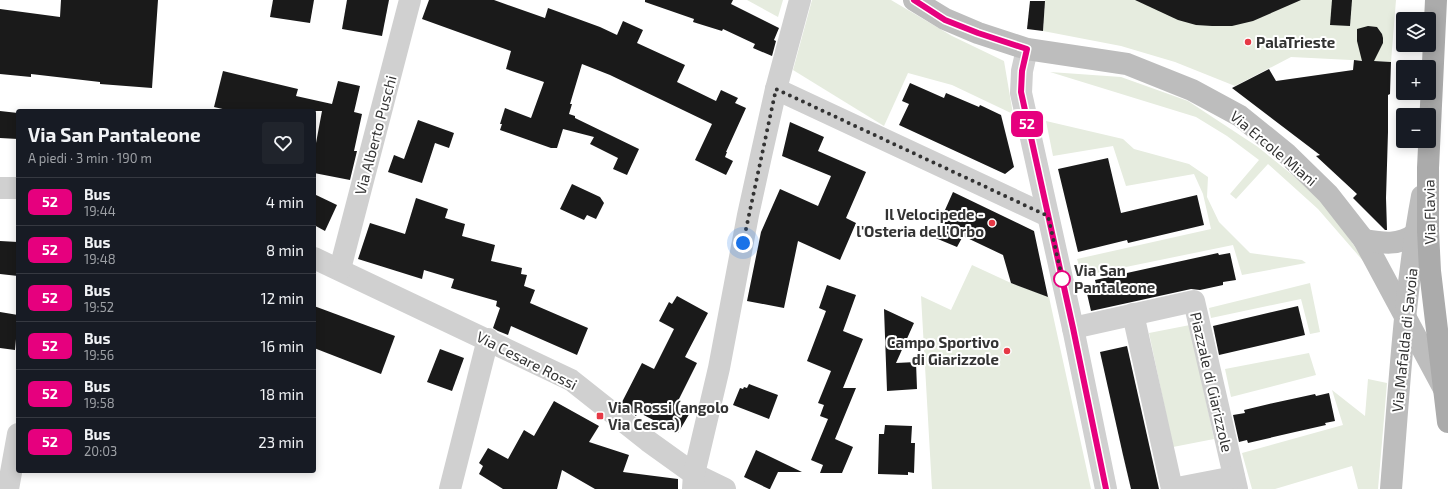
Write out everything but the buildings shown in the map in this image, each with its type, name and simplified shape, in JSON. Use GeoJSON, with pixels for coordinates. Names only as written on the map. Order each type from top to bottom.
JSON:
{"type":"FeatureCollection","features":[{"type":"Feature","properties":{"kind":"main road","name":"Via Flavia"},"geometry":{"type":"LineString","coordinates":[[1436,0],[1428,168],[1430,271],[1448,422]]}},
{"type":"Feature","properties":{"kind":"street","name":"Via Alberto Puschi"},"geometry":{"type":"LineString","coordinates":[[340,269],[410,0]]}},
{"type":"Feature","properties":{"kind":"street"},"geometry":{"type":"LineString","coordinates":[[694,482],[719,368],[748,215],[776,89],[800,0]]}},
{"type":"Feature","properties":{"kind":"street","name":"Via Ercole Miani"},"geometry":{"type":"LineString","coordinates":[[914,0],[945,20],[978,33],[1027,49],[1126,64],[1192,90],[1240,116],[1287,154],[1328,194],[1364,240],[1445,390]]}},
{"type":"Feature","properties":{"kind":"street"},"geometry":{"type":"LineString","coordinates":[[1027,49],[1022,71],[1021,92],[1073,328],[1106,489]]}},
{"type":"Feature","properties":{"kind":"street"},"geometry":{"type":"LineString","coordinates":[[776,89],[1048,216]]}},
{"type":"Feature","properties":{"kind":"street","name":"Via Mafalda di Savoia"},"geometry":{"type":"LineString","coordinates":[[1391,489],[1415,234],[1428,168]]}},
{"type":"Feature","properties":{"kind":"street"},"geometry":{"type":"LineString","coordinates":[[0,188],[16,188]]}},
{"type":"Feature","properties":{"kind":"street"},"geometry":{"type":"LineString","coordinates":[[1364,240],[1396,243],[1404,241],[1415,234]]}},
{"type":"Feature","properties":{"kind":"street","name":"Via Cesare Rossi"},"geometry":{"type":"LineString","coordinates":[[316,259],[488,339],[571,380],[648,441],[694,482],[725,489]]}},
{"type":"Feature","properties":{"kind":"street","name":"Piazzale di Giarizzole"},"geometry":{"type":"LineString","coordinates":[[1073,328],[1133,314],[1194,301],[1235,483],[1172,489],[1133,314]]}},
{"type":"Feature","properties":{"kind":"street"},"geometry":{"type":"LineString","coordinates":[[450,489],[488,339]]}},
{"type":"Feature","properties":{"kind":"street"},"geometry":{"type":"LineString","coordinates":[[8,489],[16,445]]}},
{"type":"Feature","properties":{"kind":"shaded area"},"geometry":{"type":"Polygon","coordinates":[[[747,0],[783,0],[778,17],[747,0]]]}},
{"type":"Feature","properties":{"kind":"shaded area"},"geometry":{"type":"Polygon","coordinates":[[[812,0],[891,0],[952,36],[1004,61],[1013,114],[952,85],[908,73],[884,126],[793,70],[812,0]]]}},
{"type":"Feature","properties":{"kind":"shaded area","name":"PalaTrieste"},"geometry":{"type":"Polygon","coordinates":[[[1045,0],[1396,0],[1391,62],[1291,57],[1235,86],[1175,62],[1121,46],[1043,31],[1045,0]]]}},
{"type":"Feature","properties":{"kind":"shaded area"},"geometry":{"type":"Polygon","coordinates":[[[1050,72],[1121,77],[1188,101],[1258,147],[1322,199],[1371,270],[1318,209],[1268,164],[1236,199],[1230,194],[1259,160],[1227,136],[1196,117],[1050,72]]]}},
{"type":"Feature","properties":{"kind":"shaded area"},"geometry":{"type":"Polygon","coordinates":[[[1046,121],[1123,139],[1134,149],[1189,164],[1208,177],[1207,197],[1219,222],[1250,253],[1302,260],[1306,263],[1242,275],[1233,245],[1082,276],[1077,259],[1211,229],[1203,194],[1194,174],[1126,186],[1113,146],[1053,156],[1046,121]]]}},
{"type":"Feature","properties":{"kind":"shaded area","name":"Campo Sportivo di Giarizzole"},"geometry":{"type":"Polygon","coordinates":[[[972,265],[1011,283],[1049,297],[1091,489],[932,489],[921,296],[951,310],[972,265]]]}},
{"type":"Feature","properties":{"kind":"shaded area"},"geometry":{"type":"Polygon","coordinates":[[[1310,283],[1320,332],[1310,334],[1301,299],[1211,318],[1209,308],[1310,283]]]}},
{"type":"Feature","properties":{"kind":"shaded area"},"geometry":{"type":"Polygon","coordinates":[[[1190,325],[1214,439],[1173,447],[1149,333],[1190,325]]]}},
{"type":"Feature","properties":{"kind":"shaded area"},"geometry":{"type":"Polygon","coordinates":[[[1309,353],[1316,375],[1231,397],[1225,369],[1309,353]]]}},
{"type":"Feature","properties":{"kind":"shaded area"},"geometry":{"type":"Polygon","coordinates":[[[1368,379],[1387,383],[1378,489],[1358,489],[1352,466],[1275,489],[1252,489],[1242,453],[1343,425],[1332,390],[1365,416],[1368,379]]]}},
{"type":"Feature","properties":{"kind":"bus line","name":"52"},"geometry":{"type":"LineString","coordinates":[[914,0],[945,20],[978,33],[1027,49],[1021,81],[1021,92],[1026,120],[1073,328],[1106,489]]}},
{"type":"Feature","properties":{"kind":"place","name":"PalaTrieste"},"geometry":{"type":"Point","coordinates":[1248,42]}},
{"type":"Feature","properties":{"kind":"place","name":"Il Velocipede - l'Osteria dell'Orbo"},"geometry":{"type":"Point","coordinates":[992,223]}},
{"type":"Feature","properties":{"kind":"place","name":"Via San Pantaleone"},"geometry":{"type":"Point","coordinates":[1062,279]}},
{"type":"Feature","properties":{"kind":"place","name":"Campo Sportivo di Giarizzole"},"geometry":{"type":"Point","coordinates":[1007,351]}},
{"type":"Feature","properties":{"kind":"place","name":"Via Rossi (angolo Via Cesca)"},"geometry":{"type":"Point","coordinates":[600,416]}},
{"type":"Feature","properties":{"kind":"route"},"geometry":{"type":"LineString","coordinates":[[743,243],[776,89],[1048,216],[1064,286],[1062,279]]}}]}
